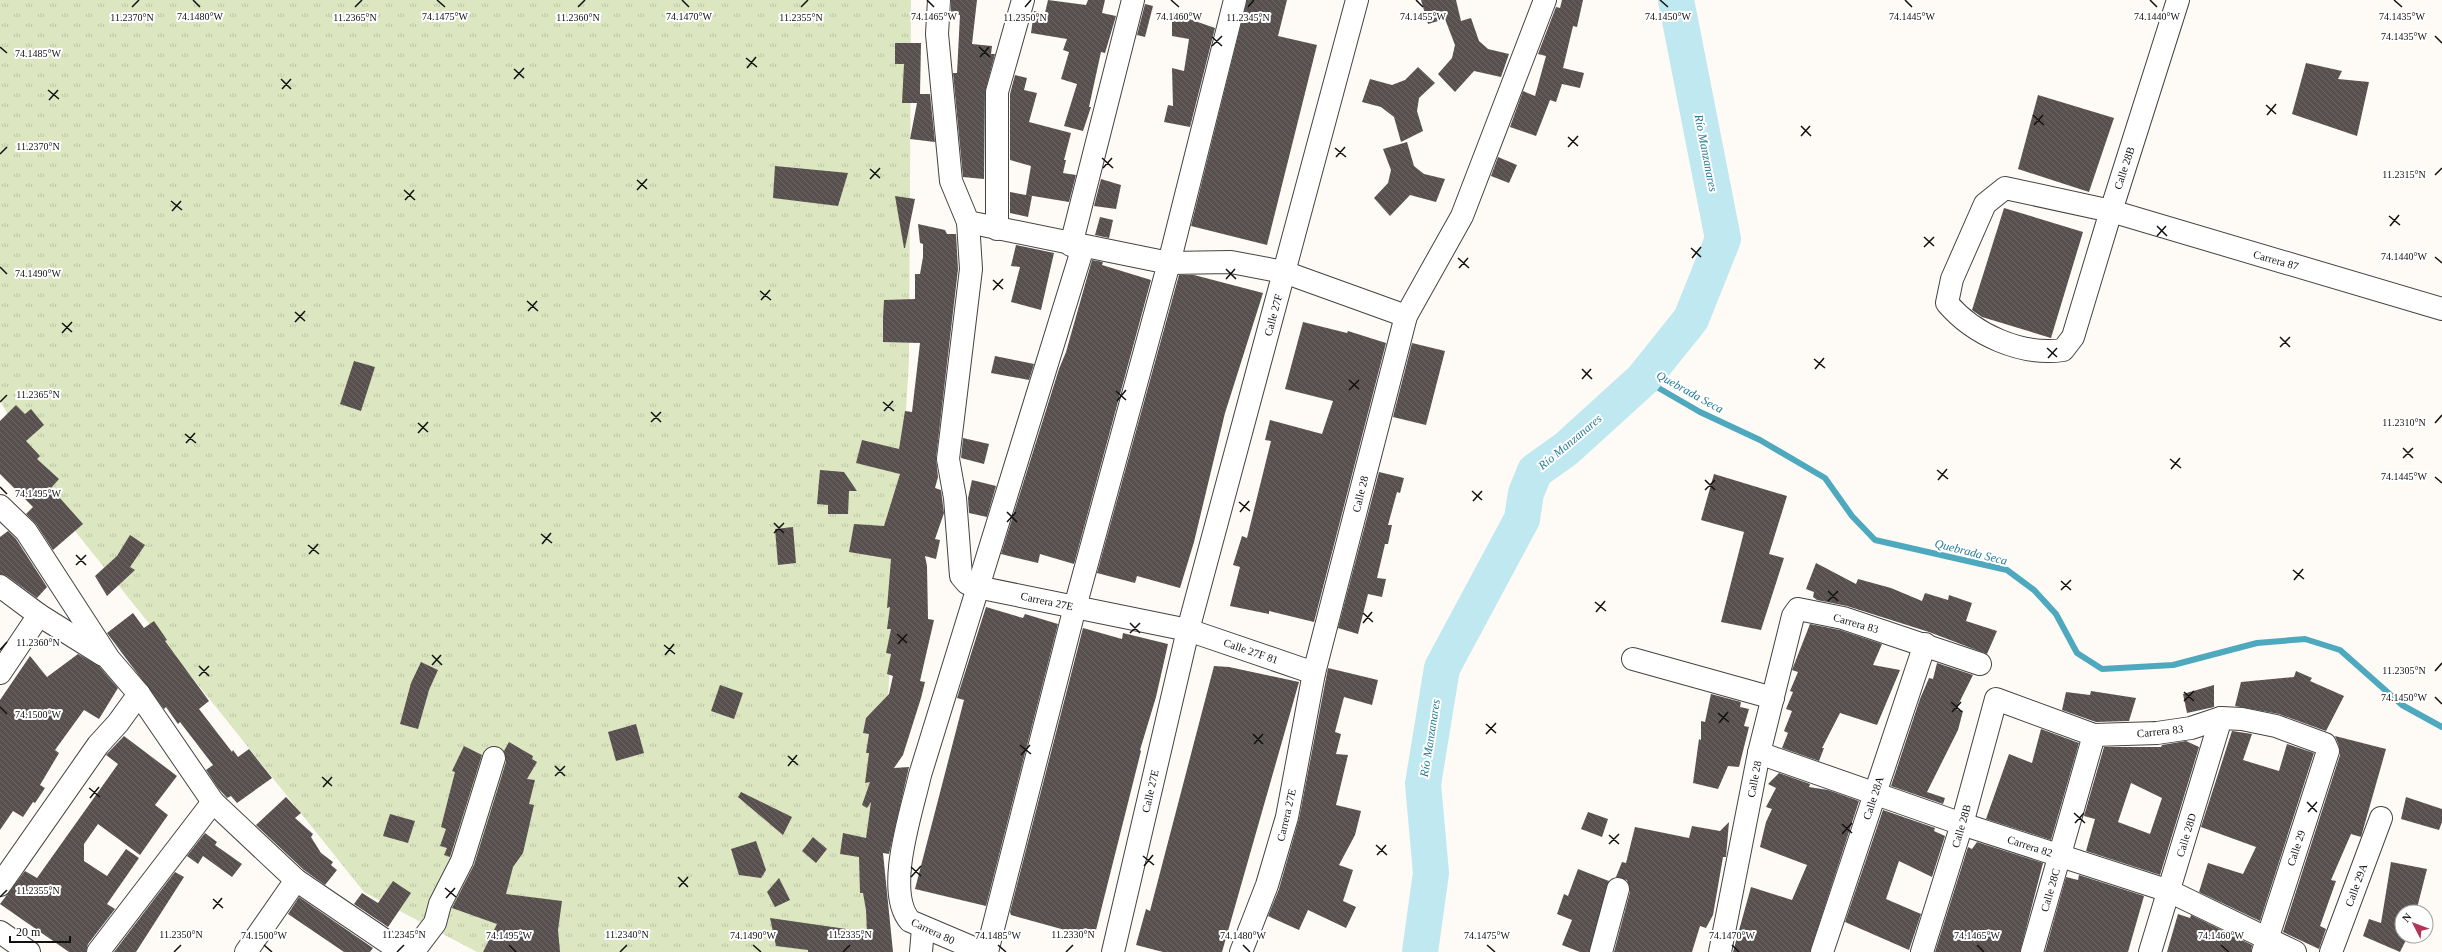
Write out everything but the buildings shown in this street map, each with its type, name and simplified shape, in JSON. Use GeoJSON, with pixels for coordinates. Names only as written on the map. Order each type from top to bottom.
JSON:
{"type":"FeatureCollection","features":[{"type":"Feature","properties":{"kind":"street"},"geometry":{"type":"LineString","coordinates":[[938,0],[937,34],[951,181],[968,222],[971,269],[948,459],[955,498],[959,568],[961,576],[967,583],[977,587]]}},
{"type":"Feature","properties":{"kind":"street"},"geometry":{"type":"LineString","coordinates":[[997,229],[997,92],[1023,0]]}},
{"type":"Feature","properties":{"kind":"street","name":"Carrera 80"},"geometry":{"type":"LineString","coordinates":[[983,952],[922,928],[910,921],[903,913],[899,895],[901,859],[920,775],[1077,246],[1133,0]]}},
{"type":"Feature","properties":{"kind":"street"},"geometry":{"type":"LineString","coordinates":[[987,952],[1075,607],[1168,263],[1235,0]]}},
{"type":"Feature","properties":{"kind":"street","name":"Calle 27F"},"geometry":{"type":"LineString","coordinates":[[1188,630],[1357,0]]}},
{"type":"Feature","properties":{"kind":"street","name":"Calle 28"},"geometry":{"type":"LineString","coordinates":[[1314,673],[1406,316],[1462,216],[1545,0]]}},
{"type":"Feature","properties":{"kind":"street","name":"Calle 28B"},"geometry":{"type":"LineString","coordinates":[[2073,337],[2111,211],[2178,0]]}},
{"type":"Feature","properties":{"kind":"street","name":"Carrera 87"},"geometry":{"type":"LineString","coordinates":[[2073,337],[2063,350],[2048,352],[1993,340],[1960,319],[1947,304],[1952,280],[1985,204],[2005,188],[2111,211],[2442,309]]}},
{"type":"Feature","properties":{"kind":"street"},"geometry":{"type":"LineString","coordinates":[[968,222],[1077,246],[1168,263],[1231,262],[1284,272],[1406,316]]}},
{"type":"Feature","properties":{"kind":"street"},"geometry":{"type":"LineString","coordinates":[[0,506],[26,531],[109,659],[139,694],[213,802],[296,880],[397,951],[416,948],[435,923],[440,904],[470,841],[494,758]]}},
{"type":"Feature","properties":{"kind":"street"},"geometry":{"type":"LineString","coordinates":[[0,586],[39,615],[109,659]]}},
{"type":"Feature","properties":{"kind":"street","name":"Carrera 27E"},"geometry":{"type":"LineString","coordinates":[[977,587],[1188,630]]}},
{"type":"Feature","properties":{"kind":"street","name":"Calle 28"},"geometry":{"type":"LineString","coordinates":[[1720,952],[1759,753],[1793,616],[1798,609]]}},
{"type":"Feature","properties":{"kind":"street","name":"Carrera 83"},"geometry":{"type":"LineString","coordinates":[[1798,609],[1843,618],[1925,644],[1980,664]]}},
{"type":"Feature","properties":{"kind":"street"},"geometry":{"type":"LineString","coordinates":[[0,673],[39,615]]}},
{"type":"Feature","properties":{"kind":"street","name":"Calle 27F 81"},"geometry":{"type":"LineString","coordinates":[[1188,630],[1314,673]]}},
{"type":"Feature","properties":{"kind":"street","name":"Calle 27E"},"geometry":{"type":"LineString","coordinates":[[1113,952],[1188,630]]}},
{"type":"Feature","properties":{"kind":"street","name":"Calle 28A"},"geometry":{"type":"LineString","coordinates":[[1822,952],[1925,644]]}},
{"type":"Feature","properties":{"kind":"street"},"geometry":{"type":"LineString","coordinates":[[1633,659],[1773,698]]}},
{"type":"Feature","properties":{"kind":"street","name":"Carrera 27E"},"geometry":{"type":"LineString","coordinates":[[1241,952],[1268,885],[1287,817],[1314,673]]}},
{"type":"Feature","properties":{"kind":"street"},"geometry":{"type":"LineString","coordinates":[[0,885],[98,745],[118,723],[139,694]]}},
{"type":"Feature","properties":{"kind":"street","name":"Calle 28B"},"geometry":{"type":"LineString","coordinates":[[1922,952],[1962,824],[1996,699]]}},
{"type":"Feature","properties":{"kind":"street","name":"Carrera 83"},"geometry":{"type":"LineString","coordinates":[[1996,699],[2094,735],[2157,733],[2191,728],[2221,718],[2242,719],[2276,726],[2325,744]]}},
{"type":"Feature","properties":{"kind":"street","name":"Calle 28D"},"geometry":{"type":"LineString","coordinates":[[2150,952],[2221,718]]}},
{"type":"Feature","properties":{"kind":"street","name":"Calle 28C"},"geometry":{"type":"LineString","coordinates":[[2032,952],[2094,735]]}},
{"type":"Feature","properties":{"kind":"street","name":"Calle 29"},"geometry":{"type":"LineString","coordinates":[[2265,945],[2328,751],[2325,744]]}},
{"type":"Feature","properties":{"kind":"street","name":"Carrera 82"},"geometry":{"type":"LineString","coordinates":[[1759,753],[1962,824],[2169,891],[2265,945],[2295,952]]}},
{"type":"Feature","properties":{"kind":"street"},"geometry":{"type":"LineString","coordinates":[[98,952],[213,802]]}},
{"type":"Feature","properties":{"kind":"street","name":"Calle 29A"},"geometry":{"type":"LineString","coordinates":[[2331,952],[2381,818]]}},
{"type":"Feature","properties":{"kind":"street"},"geometry":{"type":"LineString","coordinates":[[246,952],[296,880]]}},
{"type":"Feature","properties":{"kind":"street"},"geometry":{"type":"LineString","coordinates":[[1601,952],[1618,890]]}},
{"type":"Feature","properties":{"kind":"street"},"geometry":{"type":"LineString","coordinates":[[921,952],[922,928]]}},
{"type":"Feature","properties":{"kind":"street"},"geometry":{"type":"LineString","coordinates":[[0,932],[29,952]]}},
{"type":"Feature","properties":{"kind":"green space"},"geometry":{"type":"Polygon","coordinates":[[[0,0],[911,0],[909,361],[872,952],[477,952],[364,892],[59,511],[0,400],[0,0]]]}},
{"type":"Feature","properties":{"kind":"waterway","name":"Río Manzanares"},"geometry":{"type":"LineString","coordinates":[[1420,952],[1431,873],[1423,784],[1442,668],[1522,519],[1526,493],[1535,471],[1566,449],[1643,379],[1691,319],[1723,239],[1676,0]]}},
{"type":"Feature","properties":{"kind":"waterway","name":"Quebrada Seca"},"geometry":{"type":"LineString","coordinates":[[1643,379],[1700,412],[1760,440],[1825,478],[1852,516],[1875,540],[2007,570],[2034,590],[2056,614],[2077,653],[2102,669],[2173,665],[2257,643],[2305,639],[2340,650],[2402,705],[2442,727]]}}]}
